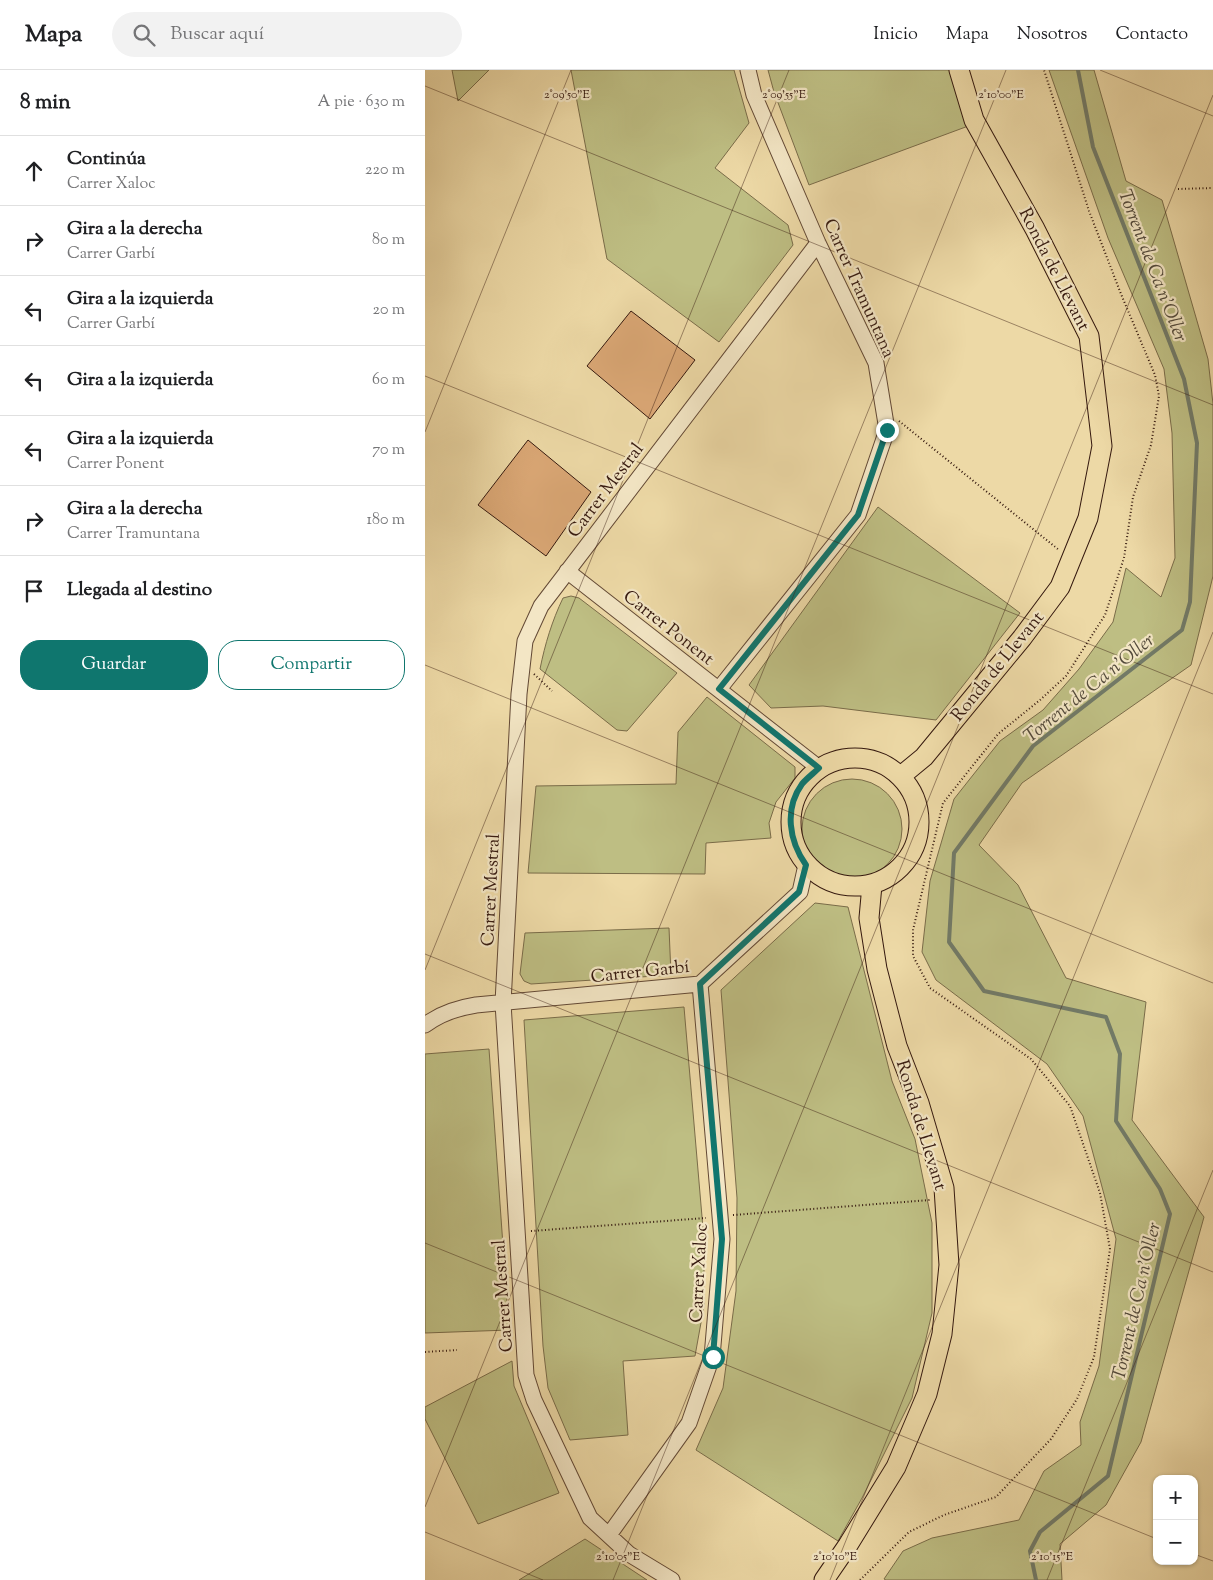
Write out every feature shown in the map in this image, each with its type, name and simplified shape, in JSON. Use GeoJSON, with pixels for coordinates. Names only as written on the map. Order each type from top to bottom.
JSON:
{"type":"FeatureCollection","features":[{"type":"Feature","properties":{"kind":"main road","name":"Ronda de Llevant"},"geometry":{"type":"LineString","coordinates":[[901,776],[925,757],[1060,587],[1088,518],[1102,446],[1089,336],[1035,229],[974,120],[959,70]]}},
{"type":"Feature","properties":{"kind":"main road"},"geometry":{"type":"LineString","coordinates":[[862,758],[882,763],[901,776],[909,786],[918,806],[919,832],[912,853],[890,877],[872,885],[850,887],[823,879],[806,865],[799,855],[791,834],[790,817],[796,795],[803,783],[819,768],[839,759],[862,758]]}},
{"type":"Feature","properties":{"kind":"main road","name":"Ronda de Llevant"},"geometry":{"type":"LineString","coordinates":[[824,1580],[896,1467],[927,1394],[942,1334],[949,1265],[944,1188],[919,1103],[897,1046],[877,969],[869,918],[872,885]]}},
{"type":"Feature","properties":{"kind":"street","name":"Carrer Tramuntana"},"geometry":{"type":"LineString","coordinates":[[719,689],[858,515],[887,430],[876,363],[818,243],[754,95],[748,70]]}},
{"type":"Feature","properties":{"kind":"street","name":"Carrer Mestral"},"geometry":{"type":"LineString","coordinates":[[672,1580],[629,1554],[590,1518],[534,1400],[526,1375],[503,1003],[519,694],[525,641],[541,606],[818,243]]}},
{"type":"Feature","properties":{"kind":"street","name":"Carrer Ponent"},"geometry":{"type":"LineString","coordinates":[[567,571],[819,768]]}},
{"type":"Feature","properties":{"kind":"street","name":"Carrer Garbí"},"geometry":{"type":"LineString","coordinates":[[425,1025],[446,1012],[462,1007],[700,984],[799,892],[806,865]]}},
{"type":"Feature","properties":{"kind":"street","name":"Carrer Xaloc"},"geometry":{"type":"LineString","coordinates":[[609,1535],[689,1423],[713,1357],[722,1239],[700,984]]}},
{"type":"Feature","properties":{"kind":"path"},"geometry":{"type":"LineString","coordinates":[[860,1580],[909,1532],[944,1515],[996,1497],[1051,1439],[1077,1399],[1094,1357],[1110,1249],[1100,1194],[1070,1106],[1031,1060],[930,988],[913,956],[913,930],[943,803],[999,734],[1066,676],[1105,615],[1124,558],[1133,497],[1151,445],[1159,396],[1155,375],[1089,211],[1044,70]]}},
{"type":"Feature","properties":{"kind":"path"},"geometry":{"type":"LineString","coordinates":[[1178,189],[1213,188]]}},
{"type":"Feature","properties":{"kind":"path"},"geometry":{"type":"LineString","coordinates":[[899,421],[1059,550]]}},
{"type":"Feature","properties":{"kind":"path"},"geometry":{"type":"LineString","coordinates":[[534,674],[552,691]]}},
{"type":"Feature","properties":{"kind":"path"},"geometry":{"type":"LineString","coordinates":[[425,1352],[457,1350]]}},
{"type":"Feature","properties":{"kind":"green space"},"geometry":{"type":"Polygon","coordinates":[[[452,70],[489,70],[458,101],[452,70]]]}},
{"type":"Feature","properties":{"kind":"green space"},"geometry":{"type":"Polygon","coordinates":[[[571,70],[734,70],[749,123],[715,168],[788,225],[793,245],[719,342],[607,259],[571,70]]]}},
{"type":"Feature","properties":{"kind":"green space"},"geometry":{"type":"Polygon","coordinates":[[[768,70],[953,70],[971,125],[809,185],[774,92],[768,70]]]}},
{"type":"Feature","properties":{"kind":"green space"},"geometry":{"type":"Polygon","coordinates":[[[1049,70],[1094,70],[1126,181],[1162,200],[1208,359],[1213,404],[1213,576],[1191,665],[1022,783],[979,845],[1018,885],[1066,978],[1146,1002],[1132,1120],[1204,1217],[1141,1442],[1106,1505],[1060,1544],[1062,1580],[886,1580],[884,1579],[903,1551],[932,1538],[1019,1520],[1044,1471],[1081,1445],[1080,1422],[1099,1366],[1116,1239],[1083,1116],[1047,1064],[936,980],[922,952],[930,881],[954,799],[1000,741],[1043,710],[1079,669],[1113,622],[1126,568],[1161,597],[1175,558],[1172,433],[1164,369],[1108,238],[1049,70]]]}},
{"type":"Feature","properties":{"kind":"green space"},"geometry":{"type":"Polygon","coordinates":[[[878,507],[1020,613],[936,720],[823,706],[771,708],[749,685],[878,507]]]}},
{"type":"Feature","properties":{"kind":"green space"},"geometry":{"type":"Polygon","coordinates":[[[571,596],[579,598],[677,673],[627,731],[617,730],[540,669],[549,633],[559,607],[563,598],[571,596]]]}},
{"type":"Feature","properties":{"kind":"green space"},"geometry":{"type":"Polygon","coordinates":[[[707,697],[795,767],[795,778],[776,802],[769,823],[771,838],[706,843],[705,874],[528,873],[536,786],[676,784],[678,732],[707,697]]]}},
{"type":"Feature","properties":{"kind":"green space"},"geometry":{"type":"Polygon","coordinates":[[[852,779],[871,782],[888,793],[899,810],[902,829],[899,848],[888,865],[871,876],[852,879],[833,876],[816,865],[805,848],[802,829],[805,810],[816,793],[833,782],[852,779]]]}},
{"type":"Feature","properties":{"kind":"green space"},"geometry":{"type":"Polygon","coordinates":[[[815,903],[848,907],[892,1081],[915,1139],[932,1223],[932,1313],[912,1398],[862,1498],[838,1541],[696,1450],[723,1388],[736,1291],[737,1198],[721,990],[815,903]]]}},
{"type":"Feature","properties":{"kind":"green space"},"geometry":{"type":"Polygon","coordinates":[[[669,928],[671,975],[531,984],[524,981],[520,974],[525,933],[669,928]]]}},
{"type":"Feature","properties":{"kind":"green space"},"geometry":{"type":"Polygon","coordinates":[[[684,1007],[704,1240],[704,1306],[695,1356],[623,1361],[628,1435],[570,1440],[548,1388],[543,1346],[524,1020],[684,1007]]]}},
{"type":"Feature","properties":{"kind":"green space"},"geometry":{"type":"Polygon","coordinates":[[[489,1049],[509,1330],[425,1333],[425,1054],[489,1049]]]}},
{"type":"Feature","properties":{"kind":"green space"},"geometry":{"type":"Polygon","coordinates":[[[512,1361],[514,1386],[559,1493],[478,1524],[425,1419],[425,1407],[512,1361]]]}},
{"type":"Feature","properties":{"kind":"green space"},"geometry":{"type":"Polygon","coordinates":[[[585,1539],[647,1580],[519,1580],[585,1539]]]}},
{"type":"Feature","properties":{"kind":"building"},"geometry":{"type":"Polygon","coordinates":[[[631,311],[695,360],[650,419],[587,366],[631,311]]]}},
{"type":"Feature","properties":{"kind":"building"},"geometry":{"type":"Polygon","coordinates":[[[528,440],[591,492],[546,556],[478,505],[528,440]]]}},
{"type":"Feature","properties":{"kind":"waterway","name":"Torrent de Ca n'Oller"},"geometry":{"type":"LineString","coordinates":[[1036,1580],[1030,1551],[1040,1532],[1108,1476],[1170,1214],[1160,1189],[1116,1121],[1120,1054],[1106,1017],[984,991],[949,942],[954,853],[1033,746],[1182,630],[1190,602],[1197,443],[1184,379],[1093,147],[1078,70]]}},
{"type":"Feature","properties":{"kind":"route"},"geometry":{"type":"LineString","coordinates":[[713,1357],[722,1239],[700,984],[799,892],[806,865],[799,855],[791,834],[790,817],[796,795],[803,783],[819,768],[719,689],[858,515],[887,430]]}}]}
